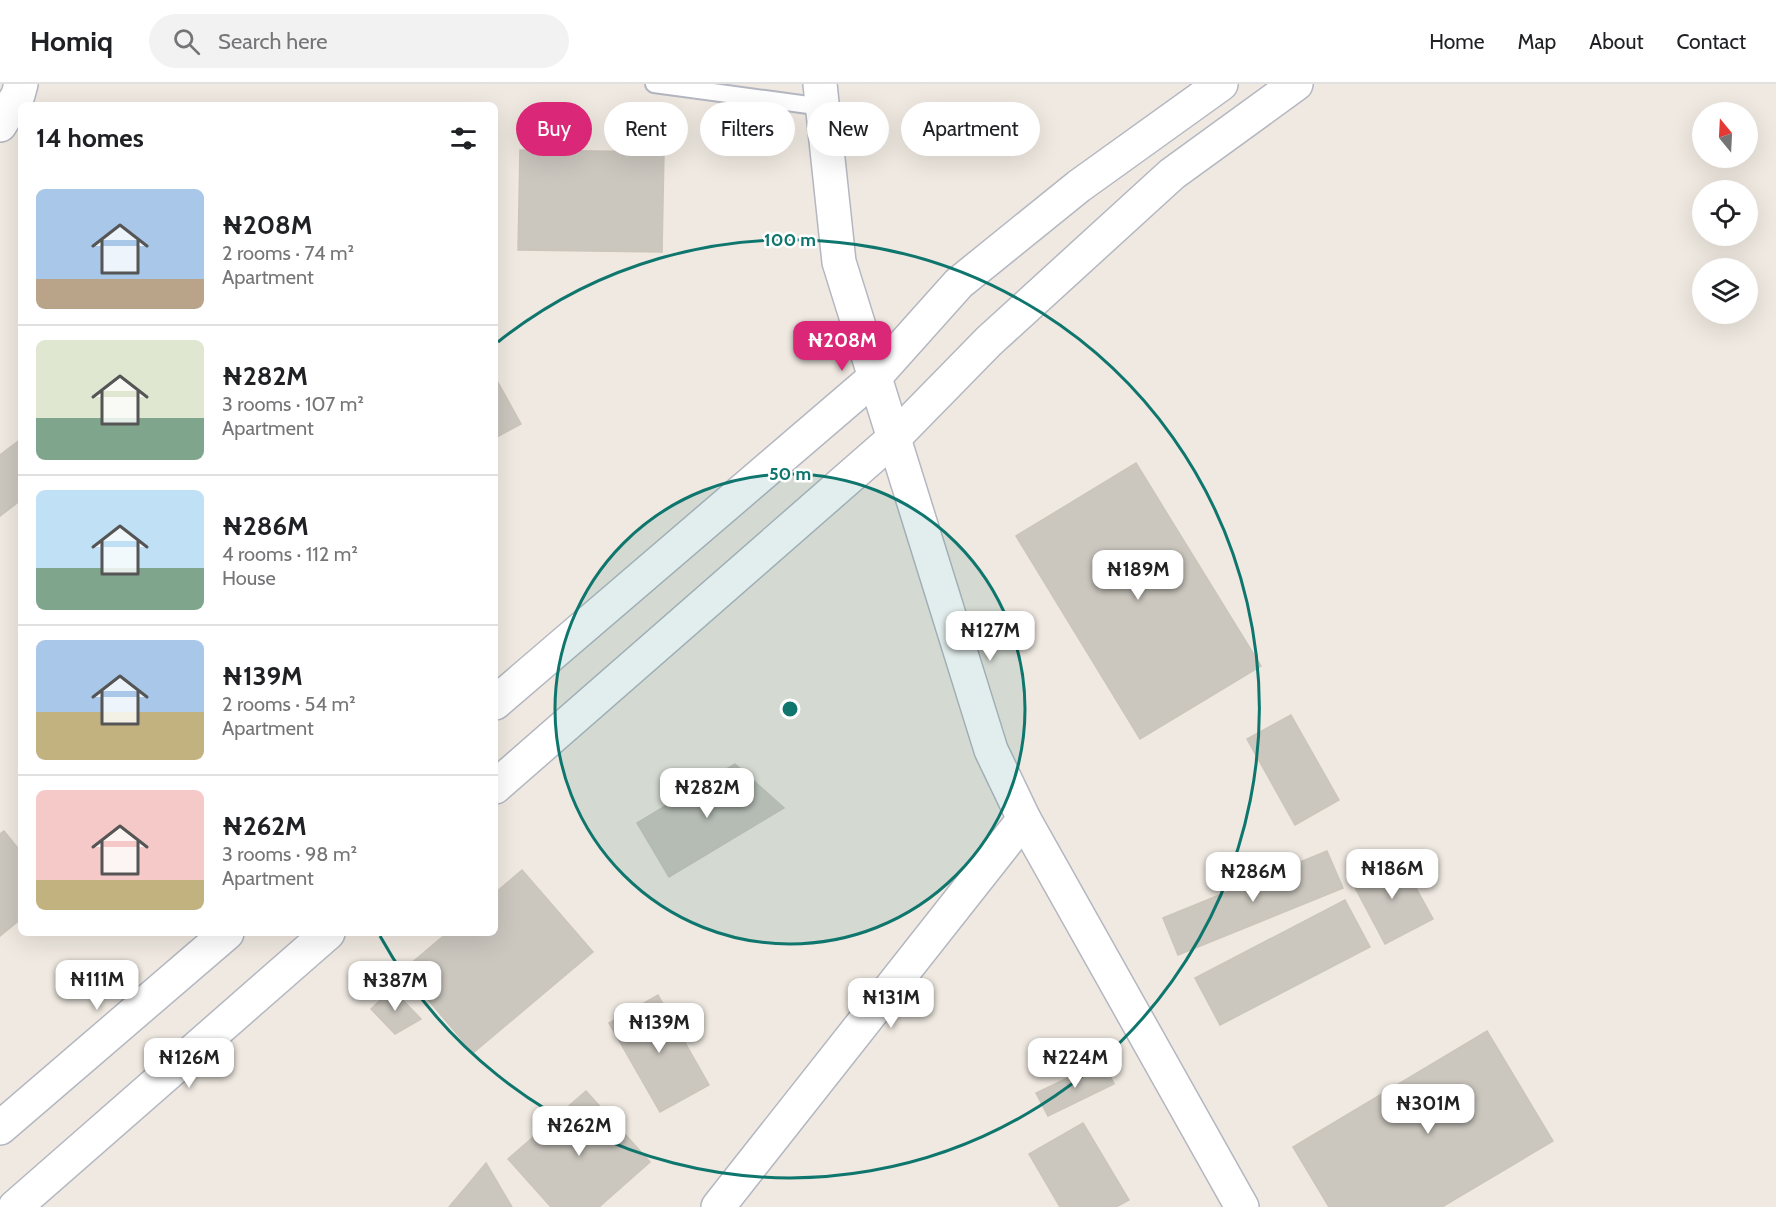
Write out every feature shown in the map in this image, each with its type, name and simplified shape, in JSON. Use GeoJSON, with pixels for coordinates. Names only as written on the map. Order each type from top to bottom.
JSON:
{"type":"FeatureCollection","features":[{"type":"Feature","properties":{"kind":"main road"},"geometry":{"type":"LineString","coordinates":[[0,125],[18,95],[21,84]]}},
{"type":"Feature","properties":{"kind":"main road"},"geometry":{"type":"LineString","coordinates":[[498,700],[874,378],[958,283],[1079,186],[1221,84]]}},
{"type":"Feature","properties":{"kind":"main road"},"geometry":{"type":"LineString","coordinates":[[498,784],[893,439],[989,341],[1172,174],[1296,84]]}},
{"type":"Feature","properties":{"kind":"main road"},"geometry":{"type":"LineString","coordinates":[[822,96],[839,262],[991,750],[1024,819],[1242,1207]]}},
{"type":"Feature","properties":{"kind":"main road"},"geometry":{"type":"LineString","coordinates":[[718,1207],[1024,819]]}},
{"type":"Feature","properties":{"kind":"main road"},"geometry":{"type":"LineString","coordinates":[[0,1128],[224,936]]}},
{"type":"Feature","properties":{"kind":"main road"},"geometry":{"type":"LineString","coordinates":[[15,1207],[325,936]]}},
{"type":"Feature","properties":{"kind":"lane"},"geometry":{"type":"LineString","coordinates":[[654,84],[822,96]]}},
{"type":"Feature","properties":{"kind":"building"},"geometry":{"type":"Polygon","coordinates":[[[592,151],[604,151],[604,156],[664,156],[662,252],[518,250],[520,156],[592,156],[592,151]]]}},
{"type":"Feature","properties":{"kind":"building"},"geometry":{"type":"Polygon","coordinates":[[[498,382],[521,424],[498,436],[498,382]]]}},
{"type":"Feature","properties":{"kind":"building"},"geometry":{"type":"Polygon","coordinates":[[[18,441],[18,502],[0,516],[0,455],[18,441]]]}},
{"type":"Feature","properties":{"kind":"building"},"geometry":{"type":"Polygon","coordinates":[[[1136,463],[1261,666],[1140,739],[1016,536],[1136,463]]]}},
{"type":"Feature","properties":{"kind":"building"},"geometry":{"type":"Polygon","coordinates":[[[1291,715],[1339,800],[1295,825],[1247,739],[1291,715]]]}},
{"type":"Feature","properties":{"kind":"building"},"geometry":{"type":"Polygon","coordinates":[[[735,764],[784,808],[669,877],[637,823],[735,764]]]}},
{"type":"Feature","properties":{"kind":"building"},"geometry":{"type":"Polygon","coordinates":[[[4,831],[18,848],[18,921],[0,936],[0,834],[4,831]]]}},
{"type":"Feature","properties":{"kind":"building"},"geometry":{"type":"Polygon","coordinates":[[[1327,851],[1343,888],[1178,955],[1163,918],[1327,851]]]}},
{"type":"Feature","properties":{"kind":"building"},"geometry":{"type":"Polygon","coordinates":[[[1398,855],[1433,919],[1385,944],[1351,880],[1398,855]]]}},
{"type":"Feature","properties":{"kind":"building"},"geometry":{"type":"Polygon","coordinates":[[[522,870],[593,952],[473,1053],[403,970],[443,936],[498,936],[498,890],[522,870]]]}},
{"type":"Feature","properties":{"kind":"building"},"geometry":{"type":"Polygon","coordinates":[[[1345,900],[1370,947],[1220,1025],[1195,978],[1345,900]]]}},
{"type":"Feature","properties":{"kind":"building"},"geometry":{"type":"Polygon","coordinates":[[[392,989],[421,1019],[395,1034],[371,1009],[392,989]]]}},
{"type":"Feature","properties":{"kind":"building"},"geometry":{"type":"Polygon","coordinates":[[[658,995],[709,1085],[660,1112],[609,1023],[658,995]]]}},
{"type":"Feature","properties":{"kind":"building"},"geometry":{"type":"Polygon","coordinates":[[[1487,1031],[1553,1141],[1442,1207],[1329,1207],[1293,1147],[1487,1031]]]}},
{"type":"Feature","properties":{"kind":"building"},"geometry":{"type":"Polygon","coordinates":[[[1103,1061],[1114,1084],[1048,1116],[1036,1093],[1103,1061]]]}},
{"type":"Feature","properties":{"kind":"building"},"geometry":{"type":"Polygon","coordinates":[[[586,1091],[650,1162],[599,1207],[551,1207],[508,1159],[586,1091]]]}},
{"type":"Feature","properties":{"kind":"building"},"geometry":{"type":"Polygon","coordinates":[[[1083,1123],[1129,1200],[1116,1207],[1060,1207],[1029,1154],[1083,1123]]]}},
{"type":"Feature","properties":{"kind":"building"},"geometry":{"type":"Polygon","coordinates":[[[486,1163],[512,1207],[449,1207],[486,1163]]]}}]}
